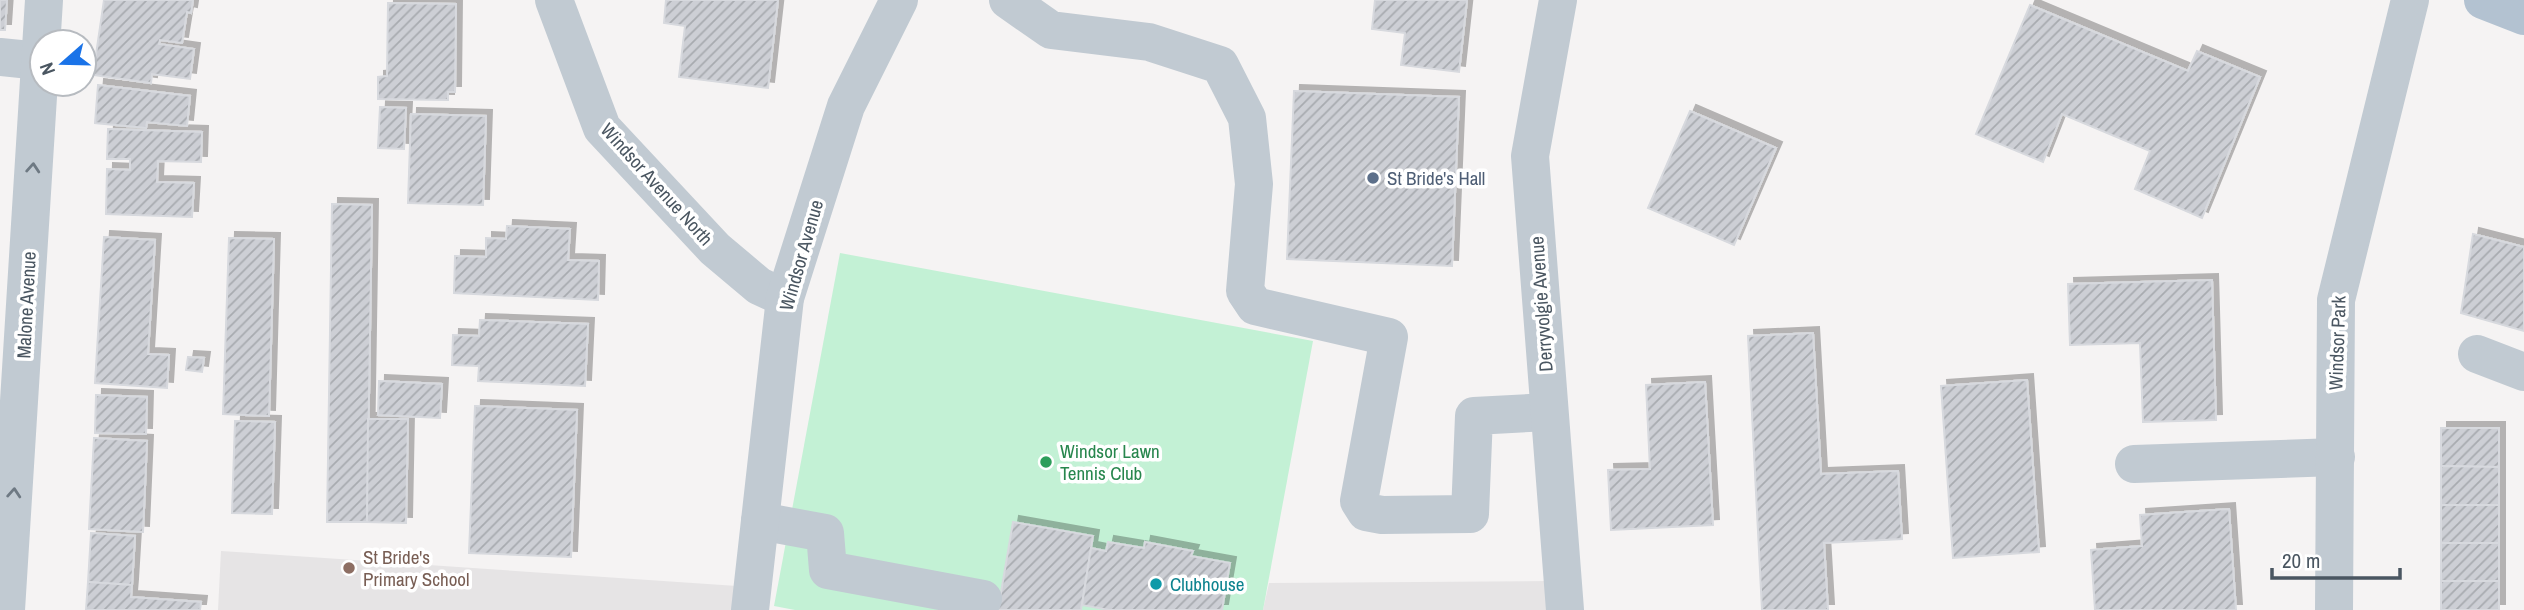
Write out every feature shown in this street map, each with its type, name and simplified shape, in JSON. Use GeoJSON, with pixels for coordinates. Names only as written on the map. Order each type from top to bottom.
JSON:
{"type":"FeatureCollection","features":[{"type":"Feature","properties":{"kind":"main road"},"geometry":{"type":"LineString","coordinates":[[2483,0],[2524,16]]}},
{"type":"Feature","properties":{"kind":"street","name":"Malone Avenue"},"geometry":{"type":"LineString","coordinates":[[42,28],[44,0]]}},
{"type":"Feature","properties":{"kind":"street","name":"Windsor Avenue North"},"geometry":{"type":"LineString","coordinates":[[554,0],[602,128],[715,248],[759,286],[785,298]]}},
{"type":"Feature","properties":{"kind":"street","name":"Windsor Avenue"},"geometry":{"type":"LineString","coordinates":[[750,610],[785,298],[846,106],[899,0]]}},
{"type":"Feature","properties":{"kind":"street"},"geometry":{"type":"LineString","coordinates":[[1008,0],[1051,30],[1149,42],[1220,65],[1247,118],[1254,184],[1245,291],[1255,306],[1389,337],[1359,500],[1366,512],[1382,515],[1470,514],[1474,416],[1549,412]]}},
{"type":"Feature","properties":{"kind":"street","name":"Derryvolgie Avenue"},"geometry":{"type":"LineString","coordinates":[[1558,0],[1530,156],[1565,610]]}},
{"type":"Feature","properties":{"kind":"street","name":"Windsor Park"},"geometry":{"type":"LineString","coordinates":[[2334,610],[2336,300],[2410,0]]}},
{"type":"Feature","properties":{"kind":"street"},"geometry":{"type":"LineString","coordinates":[[0,57],[28,60]]}},
{"type":"Feature","properties":{"kind":"street","name":"Malone Avenue"},"geometry":{"type":"LineString","coordinates":[[6,610],[25,330],[15,210],[34,98]]}},
{"type":"Feature","properties":{"kind":"street"},"geometry":{"type":"LineString","coordinates":[[2477,354],[2524,372]]}},
{"type":"Feature","properties":{"kind":"street"},"geometry":{"type":"LineString","coordinates":[[2134,464],[2336,457]]}},
{"type":"Feature","properties":{"kind":"street"},"geometry":{"type":"LineString","coordinates":[[760,522],[825,533],[828,570],[983,599]]}},
{"type":"Feature","properties":{"kind":"shaded area","name":"St Bride's Primary School"},"geometry":{"type":"Polygon","coordinates":[[[221,551],[737,586],[736,610],[218,610],[221,551]]]}},
{"type":"Feature","properties":{"kind":"shaded area"},"geometry":{"type":"Polygon","coordinates":[[[1552,581],[1555,610],[1263,610],[1269,583],[1552,581]]]}},
{"type":"Feature","properties":{"kind":"green space","name":"Windsor Lawn Tennis Club"},"geometry":{"type":"Polygon","coordinates":[[[840,253],[1313,341],[1263,610],[795,610],[774,606],[840,253]]]}},
{"type":"Feature","properties":{"kind":"building"},"geometry":{"type":"Polygon","coordinates":[[[0,0],[7,0],[5,30],[0,30],[0,0]]]}},
{"type":"Feature","properties":{"kind":"building"},"geometry":{"type":"Polygon","coordinates":[[[104,0],[193,0],[191,13],[187,12],[182,43],[160,40],[159,44],[194,49],[190,79],[152,74],[151,83],[98,76],[98,41],[104,0]]]}},
{"type":"Feature","properties":{"kind":"building"},"geometry":{"type":"Polygon","coordinates":[[[666,0],[778,0],[768,88],[679,77],[685,26],[664,23],[666,0]]]}},
{"type":"Feature","properties":{"kind":"building"},"geometry":{"type":"Polygon","coordinates":[[[1375,0],[1467,0],[1459,72],[1401,65],[1405,33],[1372,29],[1375,0]]]}},
{"type":"Feature","properties":{"kind":"building"},"geometry":{"type":"Polygon","coordinates":[[[388,3],[456,4],[455,92],[448,92],[448,100],[378,99],[378,77],[387,76],[388,3]]]}},
{"type":"Feature","properties":{"kind":"building"},"geometry":{"type":"Polygon","coordinates":[[[2030,5],[2188,71],[2197,51],[2260,77],[2202,218],[2135,189],[2150,151],[2062,114],[2043,162],[1976,134],[2030,5]]]}},
{"type":"Feature","properties":{"kind":"building"},"geometry":{"type":"Polygon","coordinates":[[[98,85],[190,96],[187,126],[147,122],[146,128],[95,123],[98,85]]]}},
{"type":"Feature","properties":{"kind":"building","name":"St Bride's Hall"},"geometry":{"type":"Polygon","coordinates":[[[1294,91],[1459,97],[1452,266],[1287,259],[1294,91]]]}},
{"type":"Feature","properties":{"kind":"building"},"geometry":{"type":"Polygon","coordinates":[[[380,107],[406,108],[404,149],[378,148],[380,107]]]}},
{"type":"Feature","properties":{"kind":"building"},"geometry":{"type":"Polygon","coordinates":[[[1690,111],[1776,148],[1734,245],[1648,208],[1690,111]]]}},
{"type":"Feature","properties":{"kind":"building"},"geometry":{"type":"Polygon","coordinates":[[[411,114],[486,116],[483,205],[408,203],[411,114]]]}},
{"type":"Feature","properties":{"kind":"building"},"geometry":{"type":"Polygon","coordinates":[[[108,129],[202,132],[201,162],[158,161],[157,182],[194,183],[192,217],[106,214],[107,169],[130,170],[130,159],[107,159],[108,129]]]}},
{"type":"Feature","properties":{"kind":"building"},"geometry":{"type":"Polygon","coordinates":[[[332,204],[372,205],[367,522],[327,522],[332,204]]]}},
{"type":"Feature","properties":{"kind":"building"},"geometry":{"type":"Polygon","coordinates":[[[507,226],[570,229],[568,260],[599,261],[598,300],[454,293],[455,256],[486,257],[486,238],[506,239],[507,226]]]}},
{"type":"Feature","properties":{"kind":"building"},"geometry":{"type":"Polygon","coordinates":[[[2473,234],[2524,247],[2524,331],[2461,313],[2473,234]]]}},
{"type":"Feature","properties":{"kind":"building"},"geometry":{"type":"Polygon","coordinates":[[[104,237],[155,240],[148,354],[169,355],[167,388],[95,383],[104,237]]]}},
{"type":"Feature","properties":{"kind":"building"},"geometry":{"type":"Polygon","coordinates":[[[229,238],[274,239],[269,416],[223,414],[229,238]]]}},
{"type":"Feature","properties":{"kind":"building"},"geometry":{"type":"Polygon","coordinates":[[[2212,280],[2216,420],[2143,422],[2140,343],[2070,345],[2068,284],[2212,280]]]}},
{"type":"Feature","properties":{"kind":"building"},"geometry":{"type":"Polygon","coordinates":[[[480,320],[588,324],[585,386],[478,381],[479,366],[452,365],[453,335],[479,336],[480,320]]]}},
{"type":"Feature","properties":{"kind":"building"},"geometry":{"type":"Polygon","coordinates":[[[1813,333],[1821,474],[1898,471],[1902,539],[1824,543],[1828,610],[1762,610],[1748,336],[1813,333]]]}},
{"type":"Feature","properties":{"kind":"building"},"geometry":{"type":"Polygon","coordinates":[[[188,357],[204,358],[202,372],[186,370],[188,357]]]}},
{"type":"Feature","properties":{"kind":"building"},"geometry":{"type":"Polygon","coordinates":[[[2027,380],[2039,552],[1953,558],[1941,386],[2027,380]]]}},
{"type":"Feature","properties":{"kind":"building"},"geometry":{"type":"Polygon","coordinates":[[[379,381],[442,384],[440,418],[378,415],[379,381]]]}},
{"type":"Feature","properties":{"kind":"building"},"geometry":{"type":"Polygon","coordinates":[[[1705,382],[1713,525],[1611,530],[1608,470],[1650,469],[1646,385],[1705,382]]]}},
{"type":"Feature","properties":{"kind":"building"},"geometry":{"type":"Polygon","coordinates":[[[96,395],[147,397],[146,434],[95,433],[96,395]]]}},
{"type":"Feature","properties":{"kind":"building"},"geometry":{"type":"Polygon","coordinates":[[[475,406],[577,410],[571,557],[469,553],[475,406]]]}},
{"type":"Feature","properties":{"kind":"building"},"geometry":{"type":"Polygon","coordinates":[[[368,419],[408,419],[406,523],[367,522],[368,419]]]}},
{"type":"Feature","properties":{"kind":"building"},"geometry":{"type":"Polygon","coordinates":[[[235,421],[275,422],[272,514],[232,513],[235,421]]]}},
{"type":"Feature","properties":{"kind":"building"},"geometry":{"type":"Polygon","coordinates":[[[2441,428],[2499,428],[2499,467],[2441,466],[2441,428]]]}},
{"type":"Feature","properties":{"kind":"building"},"geometry":{"type":"Polygon","coordinates":[[[94,438],[147,441],[143,532],[89,529],[94,438]]]}},
{"type":"Feature","properties":{"kind":"building"},"geometry":{"type":"Polygon","coordinates":[[[2441,466],[2499,467],[2499,505],[2441,505],[2441,466]]]}},
{"type":"Feature","properties":{"kind":"building"},"geometry":{"type":"Polygon","coordinates":[[[2441,505],[2499,505],[2499,543],[2441,543],[2441,505]]]}},
{"type":"Feature","properties":{"kind":"building"},"geometry":{"type":"Polygon","coordinates":[[[2229,509],[2236,610],[2095,610],[2091,550],[2142,546],[2140,515],[2229,509]]]}},
{"type":"Feature","properties":{"kind":"building"},"geometry":{"type":"Polygon","coordinates":[[[1013,522],[1093,536],[1081,610],[998,610],[1013,522]]]}},
{"type":"Feature","properties":{"kind":"building"},"geometry":{"type":"Polygon","coordinates":[[[91,533],[135,536],[132,585],[88,582],[91,533]]]}},
{"type":"Feature","properties":{"kind":"building","name":"Clubhouse"},"geometry":{"type":"Polygon","coordinates":[[[1108,542],[1144,548],[1145,542],[1193,551],[1191,556],[1230,563],[1222,610],[1109,610],[1082,605],[1091,548],[1106,551],[1108,542]]]}},
{"type":"Feature","properties":{"kind":"building"},"geometry":{"type":"Polygon","coordinates":[[[2441,543],[2499,543],[2499,581],[2441,581],[2441,543]]]}},
{"type":"Feature","properties":{"kind":"building"},"geometry":{"type":"Polygon","coordinates":[[[2441,581],[2499,581],[2499,610],[2441,610],[2441,581]]]}},
{"type":"Feature","properties":{"kind":"building"},"geometry":{"type":"Polygon","coordinates":[[[88,582],[132,585],[131,597],[201,602],[200,610],[86,610],[88,582]]]}},
{"type":"Feature","properties":{"kind":"place","name":"St Bride's Hall"},"geometry":{"type":"Point","coordinates":[1373,178]}},
{"type":"Feature","properties":{"kind":"place","name":"Windsor Lawn Tennis Club"},"geometry":{"type":"Point","coordinates":[1046,462]}},
{"type":"Feature","properties":{"kind":"place","name":"St Bride's Primary School"},"geometry":{"type":"Point","coordinates":[349,568]}},
{"type":"Feature","properties":{"kind":"place","name":"Clubhouse"},"geometry":{"type":"Point","coordinates":[1156,584]}}]}
